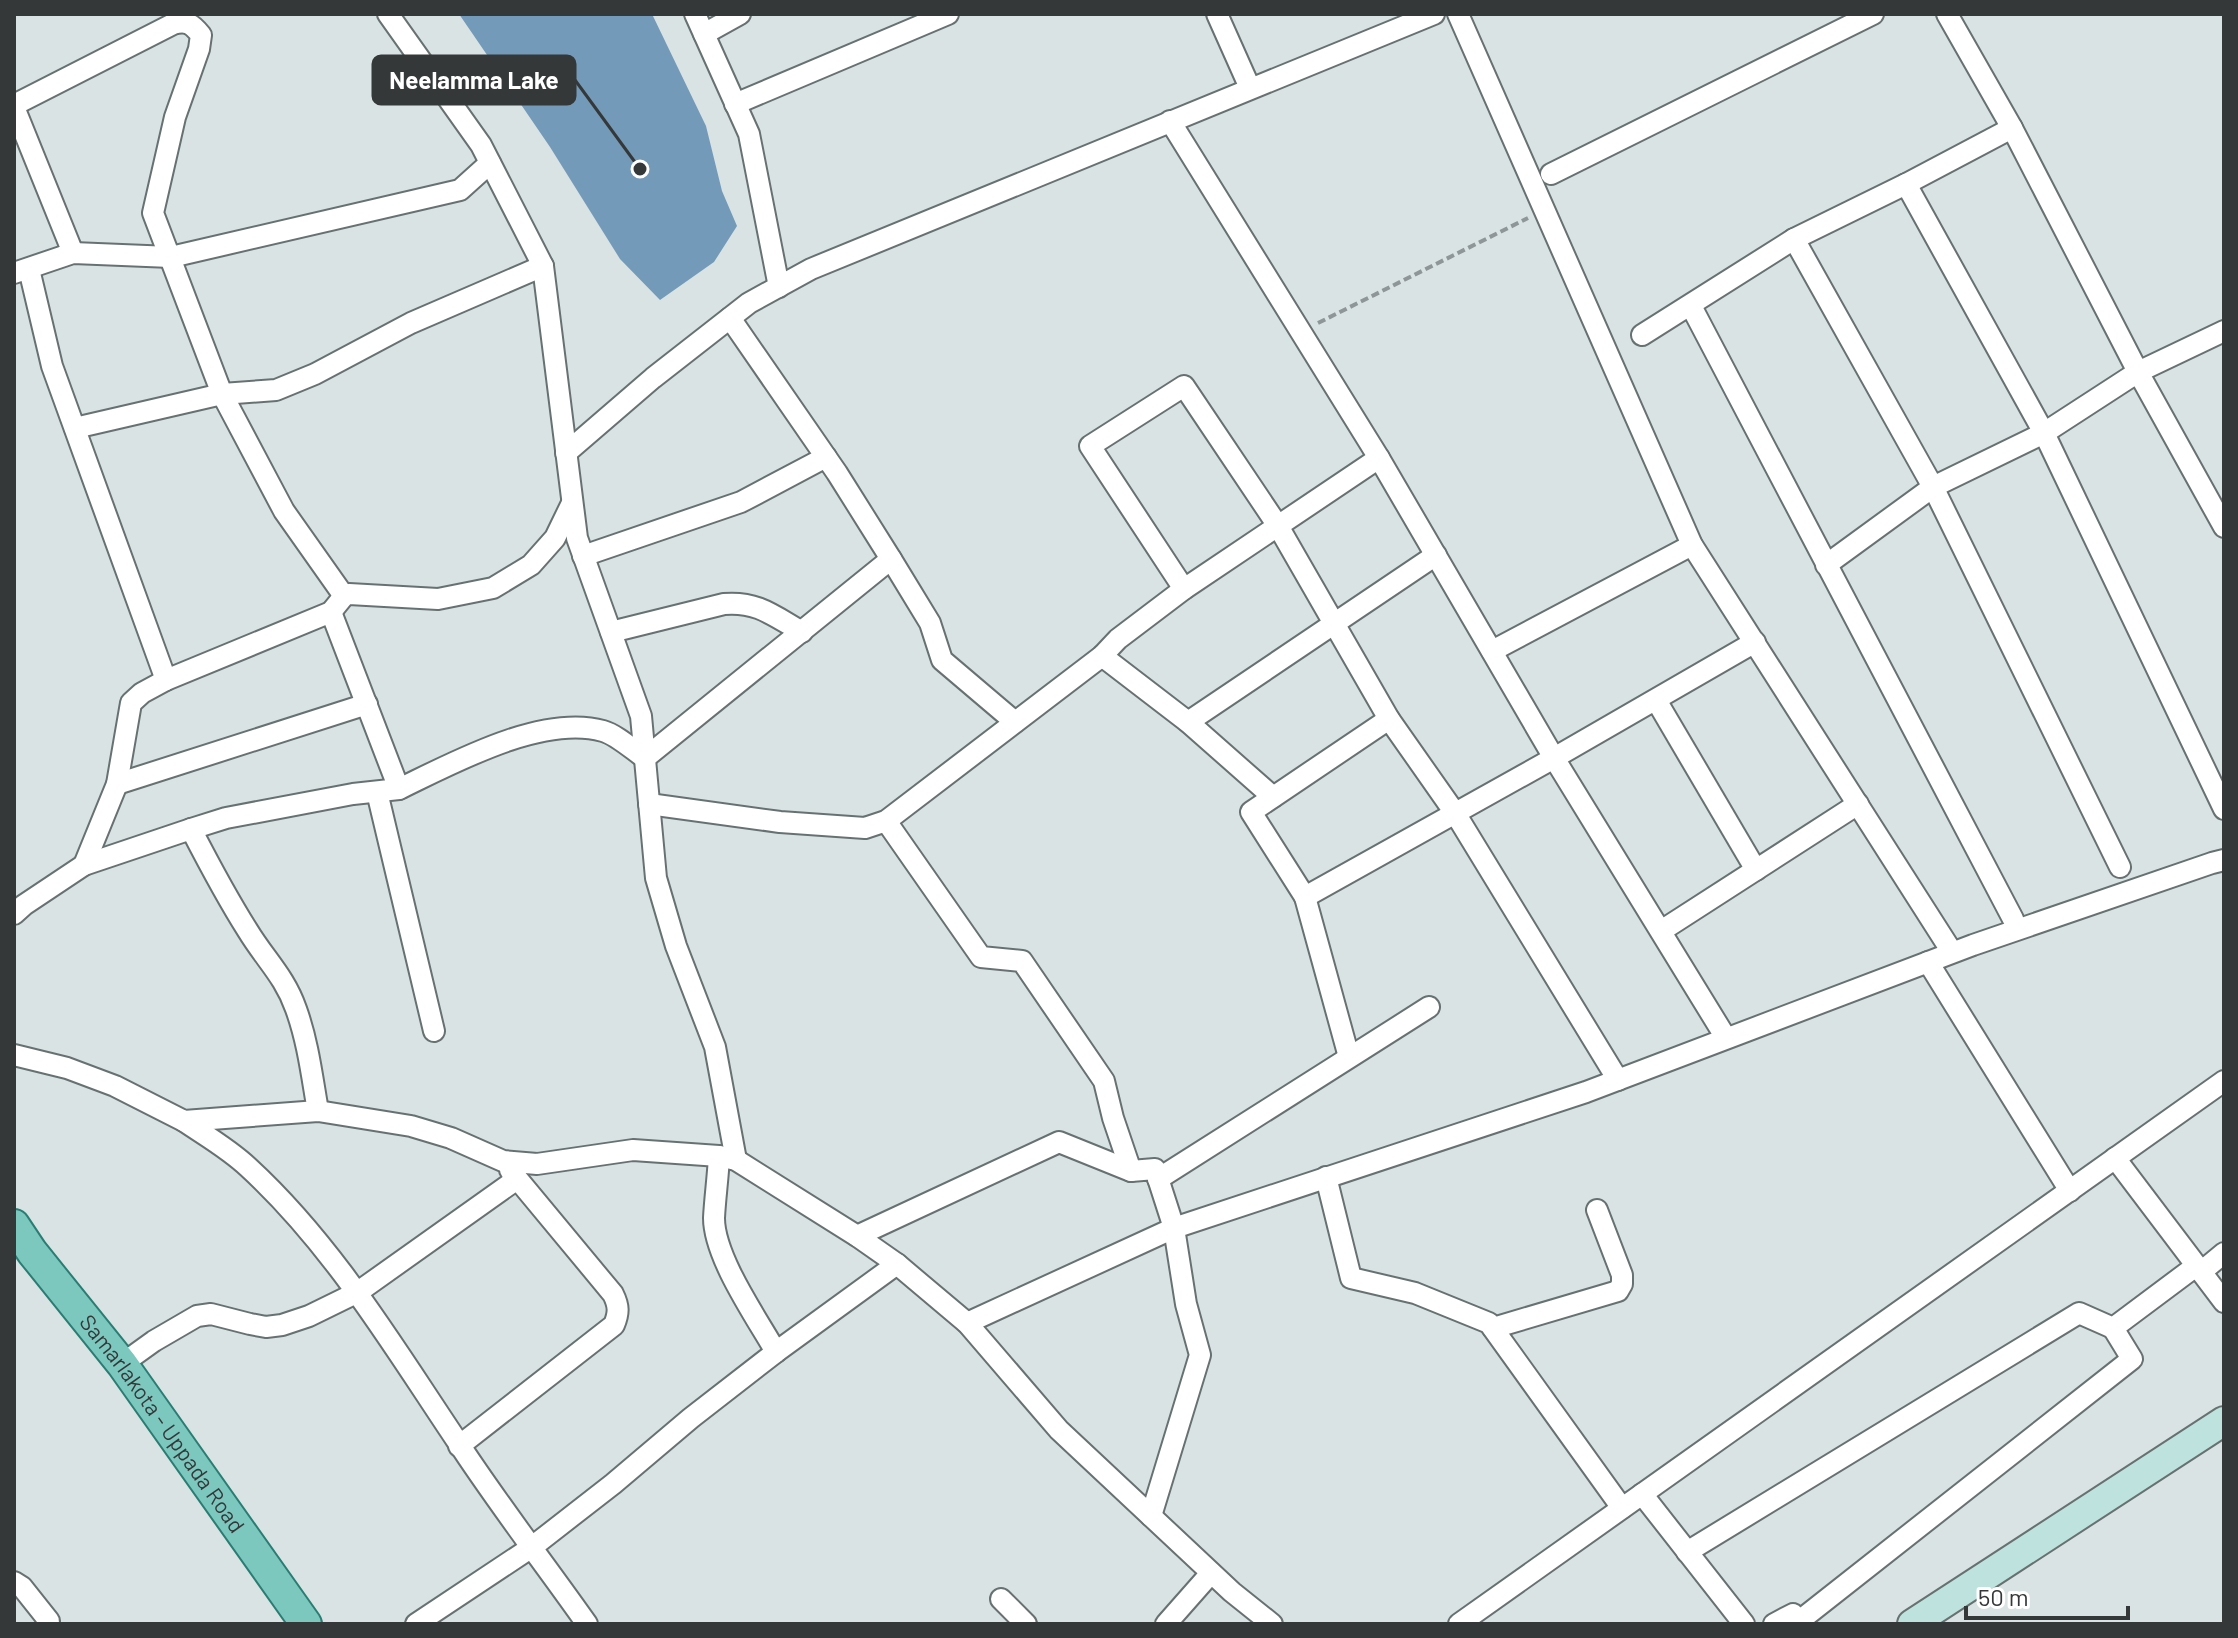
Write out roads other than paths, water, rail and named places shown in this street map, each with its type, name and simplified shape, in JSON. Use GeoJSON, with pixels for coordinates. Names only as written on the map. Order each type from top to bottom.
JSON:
{"type":"FeatureCollection","features":[{"type":"Feature","properties":{"kind":"main road","name":"Samarlakota - Uppada Road"},"geometry":{"type":"LineString","coordinates":[[14,1225],[23,1256],[122,1364],[306,1624]]}},
{"type":"Feature","properties":{"kind":"street"},"geometry":{"type":"LineString","coordinates":[[388,14],[481,145],[543,266],[577,538],[641,716],[656,878],[676,946],[715,1047],[728,1158],[714,1220],[721,1250],[735,1282],[776,1352]]}},
{"type":"Feature","properties":{"kind":"street"},"geometry":{"type":"LineString","coordinates":[[695,14],[749,134],[779,287]]}},
{"type":"Feature","properties":{"kind":"street"},"geometry":{"type":"LineString","coordinates":[[704,34],[740,14]]}},
{"type":"Feature","properties":{"kind":"street"},"geometry":{"type":"LineString","coordinates":[[735,104],[948,14]]}},
{"type":"Feature","properties":{"kind":"street"},"geometry":{"type":"LineString","coordinates":[[1217,14],[1250,88]]}},
{"type":"Feature","properties":{"kind":"street"},"geometry":{"type":"LineString","coordinates":[[566,453],[653,378],[749,303],[811,269],[1434,14]]}},
{"type":"Feature","properties":{"kind":"street"},"geometry":{"type":"LineString","coordinates":[[1458,14],[1692,545],[1952,952]]}},
{"type":"Feature","properties":{"kind":"street"},"geometry":{"type":"LineString","coordinates":[[1551,174],[1873,14]]}},
{"type":"Feature","properties":{"kind":"street"},"geometry":{"type":"LineString","coordinates":[[1947,14],[2012,128],[2138,372],[2224,527]]}},
{"type":"Feature","properties":{"kind":"street"},"geometry":{"type":"LineString","coordinates":[[73,253],[14,106],[173,24],[183,21],[193,25],[201,35],[199,49],[175,117],[153,213],[222,394],[337,604],[367,704],[399,789]]}},
{"type":"Feature","properties":{"kind":"street"},"geometry":{"type":"LineString","coordinates":[[1170,121],[1379,458],[1554,758],[1726,1038]]}},
{"type":"Feature","properties":{"kind":"street"},"geometry":{"type":"LineString","coordinates":[[1642,335],[1794,239],[2012,128]]}},
{"type":"Feature","properties":{"kind":"street"},"geometry":{"type":"LineString","coordinates":[[166,680],[52,366],[21,271],[73,253],[171,257],[460,190],[490,163]]}},
{"type":"Feature","properties":{"kind":"street"},"geometry":{"type":"LineString","coordinates":[[1906,184],[2044,433],[2224,809]]}},
{"type":"Feature","properties":{"kind":"street"},"geometry":{"type":"LineString","coordinates":[[1794,239],[1933,487],[2120,867]]}},
{"type":"Feature","properties":{"kind":"street"},"geometry":{"type":"LineString","coordinates":[[75,428],[222,394],[276,390],[315,374],[411,323],[543,266]]}},
{"type":"Feature","properties":{"kind":"street"},"geometry":{"type":"LineString","coordinates":[[1691,306],[2013,919]]}},
{"type":"Feature","properties":{"kind":"street"},"geometry":{"type":"LineString","coordinates":[[730,318],[826,457],[891,559],[930,623],[942,660],[1015,722]]}},
{"type":"Feature","properties":{"kind":"street"},"geometry":{"type":"LineString","coordinates":[[1826,565],[1933,487],[2044,433],[2138,372],[2224,331]]}},
{"type":"Feature","properties":{"kind":"street"},"geometry":{"type":"LineString","coordinates":[[1184,589],[1090,446],[1184,386],[1278,526],[1389,719],[1455,813],[1618,1080]]}},
{"type":"Feature","properties":{"kind":"street"},"geometry":{"type":"LineString","coordinates":[[583,556],[741,502],[826,457]]}},
{"type":"Feature","properties":{"kind":"street"},"geometry":{"type":"LineString","coordinates":[[649,804],[780,822],[865,828],[886,821],[1102,656],[1118,639],[1184,589],[1379,458]]}},
{"type":"Feature","properties":{"kind":"street"},"geometry":{"type":"LineString","coordinates":[[84,865],[117,784],[131,703],[142,693],[337,604],[367,594],[438,599],[493,588],[531,565],[555,538],[572,503]]}},
{"type":"Feature","properties":{"kind":"street"},"geometry":{"type":"LineString","coordinates":[[1492,651],[1692,545]]}},
{"type":"Feature","properties":{"kind":"street"},"geometry":{"type":"LineString","coordinates":[[1188,722],[1436,555]]}},
{"type":"Feature","properties":{"kind":"street"},"geometry":{"type":"LineString","coordinates":[[645,758],[891,559]]}},
{"type":"Feature","properties":{"kind":"street"},"geometry":{"type":"LineString","coordinates":[[611,632],[740,602],[759,607],[802,632]]}},
{"type":"Feature","properties":{"kind":"street"},"geometry":{"type":"LineString","coordinates":[[1305,897],[1755,642]]}},
{"type":"Feature","properties":{"kind":"street"},"geometry":{"type":"LineString","coordinates":[[1102,656],[1188,722],[1273,797]]}},
{"type":"Feature","properties":{"kind":"street"},"geometry":{"type":"LineString","coordinates":[[1656,700],[1756,870]]}},
{"type":"Feature","properties":{"kind":"street"},"geometry":{"type":"LineString","coordinates":[[117,784],[367,704]]}},
{"type":"Feature","properties":{"kind":"street"},"geometry":{"type":"LineString","coordinates":[[1349,1057],[1305,897],[1251,812],[1389,719]]}},
{"type":"Feature","properties":{"kind":"street"},"geometry":{"type":"LineString","coordinates":[[14,914],[84,865],[226,818],[353,794],[399,789],[464,758],[526,735],[567,727],[605,732],[645,758]]}},
{"type":"Feature","properties":{"kind":"street"},"geometry":{"type":"LineString","coordinates":[[377,792],[434,1031]]}},
{"type":"Feature","properties":{"kind":"street"},"geometry":{"type":"LineString","coordinates":[[1661,931],[1858,804]]}},
{"type":"Feature","properties":{"kind":"street"},"geometry":{"type":"LineString","coordinates":[[886,821],[981,957],[1022,961],[1104,1081],[1131,1171]]}},
{"type":"Feature","properties":{"kind":"street"},"geometry":{"type":"LineString","coordinates":[[191,829],[222,889],[250,935],[278,971],[296,1007],[308,1050],[318,1111]]}},
{"type":"Feature","properties":{"kind":"street"},"geometry":{"type":"LineString","coordinates":[[967,1323],[1174,1228],[1618,1080],[1952,952],[2224,860]]}},
{"type":"Feature","properties":{"kind":"street"},"geometry":{"type":"LineString","coordinates":[[1928,962],[2070,1191]]}},
{"type":"Feature","properties":{"kind":"street"},"geometry":{"type":"LineString","coordinates":[[1158,1179],[1429,1007]]}},
{"type":"Feature","properties":{"kind":"street"},"geometry":{"type":"LineString","coordinates":[[14,1055],[67,1068],[115,1086],[184,1121],[247,1166],[284,1203],[358,1292],[459,1446],[587,1624]]}},
{"type":"Feature","properties":{"kind":"street"},"geometry":{"type":"LineString","coordinates":[[1459,1624],[2224,1081]]}},
{"type":"Feature","properties":{"kind":"street"},"geometry":{"type":"LineString","coordinates":[[184,1121],[318,1111],[411,1126],[451,1138],[503,1161],[537,1164],[633,1150],[728,1158],[857,1236],[897,1264],[967,1323],[1059,1430],[1211,1573],[1272,1624]]}},
{"type":"Feature","properties":{"kind":"street"},"geometry":{"type":"LineString","coordinates":[[857,1236],[1059,1142],[1131,1171],[1155,1169],[1174,1228],[1186,1304],[1200,1355],[1151,1516]]}},
{"type":"Feature","properties":{"kind":"street"},"geometry":{"type":"LineString","coordinates":[[2115,1158],[2224,1302]]}},
{"type":"Feature","properties":{"kind":"street"},"geometry":{"type":"LineString","coordinates":[[459,1446],[614,1325],[618,1313],[613,1294],[503,1161]]}},
{"type":"Feature","properties":{"kind":"street"},"geometry":{"type":"LineString","coordinates":[[1326,1177],[1351,1278],[1415,1293],[1489,1323],[1622,1508]]}},
{"type":"Feature","properties":{"kind":"street"},"geometry":{"type":"LineString","coordinates":[[122,1364],[197,1316],[211,1314],[266,1327],[309,1316],[358,1292],[517,1179]]}},
{"type":"Feature","properties":{"kind":"street"},"geometry":{"type":"LineString","coordinates":[[1493,1328],[1618,1291],[1622,1275],[1597,1210]]}},
{"type":"Feature","properties":{"kind":"street"},"geometry":{"type":"LineString","coordinates":[[2113,1328],[2224,1253]]}},
{"type":"Feature","properties":{"kind":"street"},"geometry":{"type":"LineString","coordinates":[[416,1624],[532,1547],[776,1352],[897,1264]]}},
{"type":"Feature","properties":{"kind":"street"},"geometry":{"type":"LineString","coordinates":[[1687,1552],[2079,1313],[2113,1328],[2132,1359],[1799,1623],[1793,1614],[1774,1624]]}},
{"type":"Feature","properties":{"kind":"street"},"geometry":{"type":"LineString","coordinates":[[1912,1624],[2224,1421]]}},
{"type":"Feature","properties":{"kind":"street"},"geometry":{"type":"LineString","coordinates":[[1642,1494],[1744,1624]]}},
{"type":"Feature","properties":{"kind":"street"},"geometry":{"type":"LineString","coordinates":[[1166,1624],[1211,1573]]}},
{"type":"Feature","properties":{"kind":"street"},"geometry":{"type":"LineString","coordinates":[[14,1582],[22,1587],[49,1621]]}},
{"type":"Feature","properties":{"kind":"street"},"geometry":{"type":"LineString","coordinates":[[1001,1599],[1026,1624]]}},
{"type":"Feature","properties":{"kind":"water"},"geometry":{"type":"Polygon","coordinates":[[[459,14],[652,14],[706,126],[722,191],[737,226],[714,262],[660,300],[620,259],[550,147],[459,14]]]}},
{"type":"Feature","properties":{"kind":"place","name":"Neelamma Lake"},"geometry":{"type":"Point","coordinates":[640,169]}}]}
